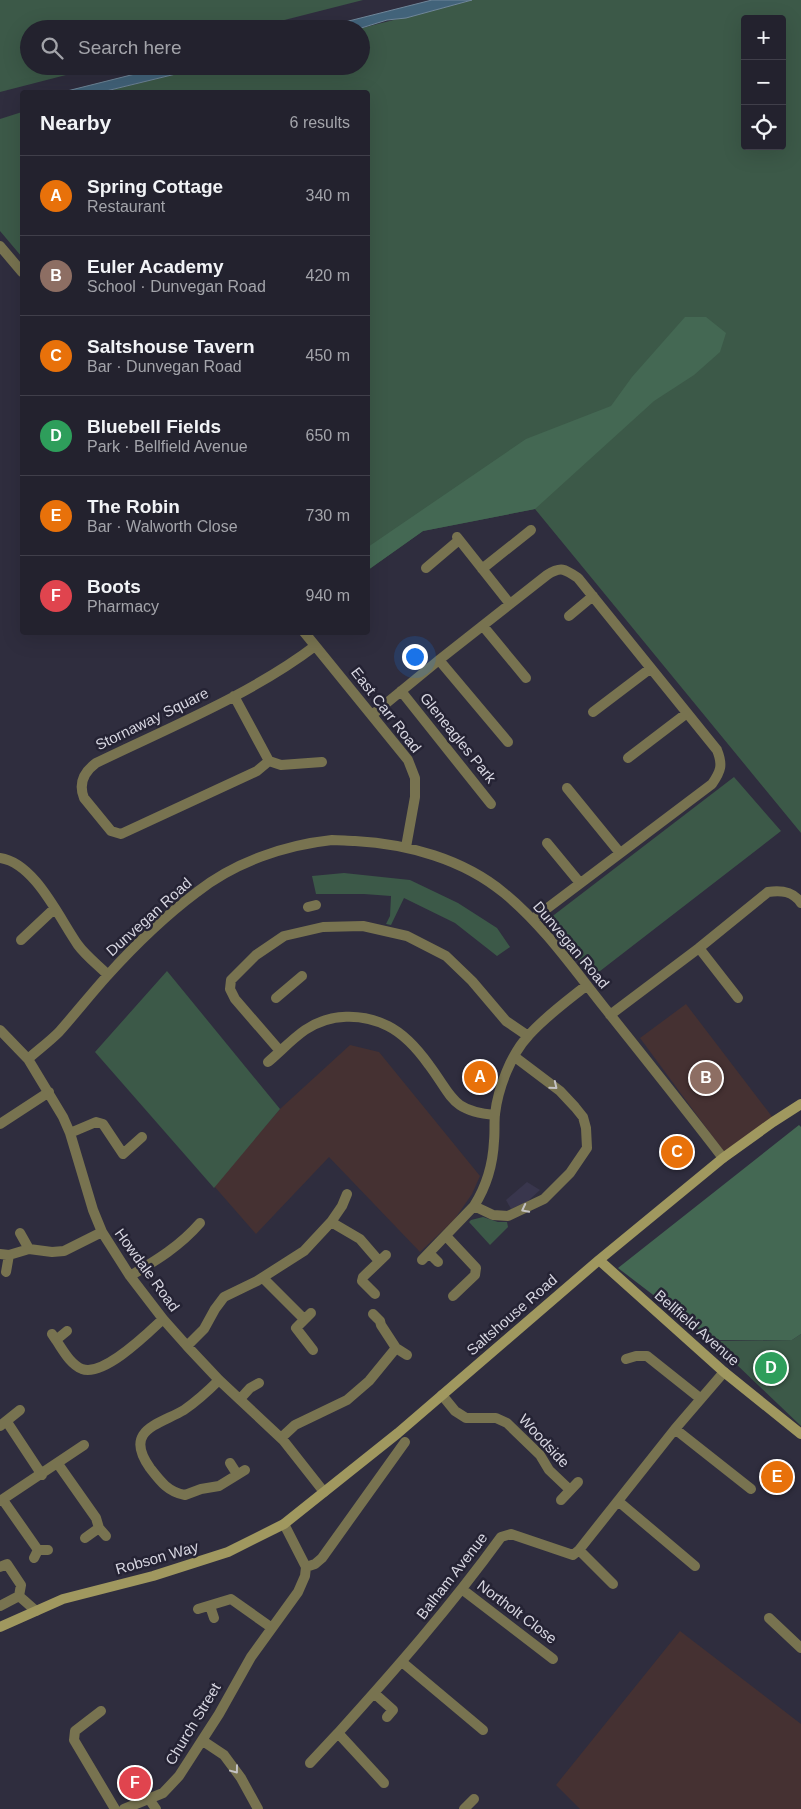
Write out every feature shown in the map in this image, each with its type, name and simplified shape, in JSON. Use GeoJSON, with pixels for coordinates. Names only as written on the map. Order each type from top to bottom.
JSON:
{"type":"FeatureCollection","features":[{"type":"Feature","properties":{"kind":"main road","name":"Saltshouse Road"},"geometry":{"type":"LineString","coordinates":[[284,1524],[442,1395],[599,1260],[723,1158],[801,1104]]}},
{"type":"Feature","properties":{"kind":"main road","name":"Bellfield Avenue"},"geometry":{"type":"LineString","coordinates":[[599,1260],[724,1372],[801,1434]]}},
{"type":"Feature","properties":{"kind":"main road","name":"Robson Way"},"geometry":{"type":"LineString","coordinates":[[0,1628],[63,1599],[153,1576],[228,1552],[284,1524]]}},
{"type":"Feature","properties":{"kind":"street"},"geometry":{"type":"LineString","coordinates":[[0,246],[20,270]]}},
{"type":"Feature","properties":{"kind":"street"},"geometry":{"type":"LineString","coordinates":[[482,569],[531,530]]}},
{"type":"Feature","properties":{"kind":"street"},"geometry":{"type":"LineString","coordinates":[[426,568],[458,538],[510,604]]}},
{"type":"Feature","properties":{"kind":"street","name":"Gleneagles Park"},"geometry":{"type":"LineString","coordinates":[[372,715],[510,604],[556,570],[566,569],[578,578],[717,750],[721,759],[720,773],[712,784],[533,919]]}},
{"type":"Feature","properties":{"kind":"street"},"geometry":{"type":"LineString","coordinates":[[570,616],[593,596]]}},
{"type":"Feature","properties":{"kind":"street"},"geometry":{"type":"LineString","coordinates":[[483,626],[526,678]]}},
{"type":"Feature","properties":{"kind":"street","name":"East Carr Road"},"geometry":{"type":"LineString","coordinates":[[306,635],[408,760],[415,778],[415,797],[406,847]]}},
{"type":"Feature","properties":{"kind":"street","name":"Stornaway Square"},"geometry":{"type":"LineString","coordinates":[[269,761],[257,771],[121,834],[111,831],[84,798],[81,787],[82,780],[89,768],[96,763],[234,696],[291,664],[315,646]]}},
{"type":"Feature","properties":{"kind":"street"},"geometry":{"type":"LineString","coordinates":[[439,660],[508,742]]}},
{"type":"Feature","properties":{"kind":"street"},"geometry":{"type":"LineString","coordinates":[[593,712],[650,668]]}},
{"type":"Feature","properties":{"kind":"street","name":"Gleneagles Park"},"geometry":{"type":"LineString","coordinates":[[401,691],[491,804]]}},
{"type":"Feature","properties":{"kind":"street"},"geometry":{"type":"LineString","coordinates":[[234,696],[269,761],[281,765],[317,760]]}},
{"type":"Feature","properties":{"kind":"street"},"geometry":{"type":"LineString","coordinates":[[628,758],[687,713]]}},
{"type":"Feature","properties":{"kind":"street"},"geometry":{"type":"LineString","coordinates":[[567,788],[620,853]]}},
{"type":"Feature","properties":{"kind":"street","name":"Dunvegan Road"},"geometry":{"type":"LineString","coordinates":[[28,1060],[57,1033],[108,975],[170,915],[198,891],[230,871],[259,858],[303,845],[335,840],[373,842],[406,847],[440,857],[488,882],[503,892],[533,919],[723,1158]]}},
{"type":"Feature","properties":{"kind":"street"},"geometry":{"type":"LineString","coordinates":[[547,843],[580,883]]}},
{"type":"Feature","properties":{"kind":"street"},"geometry":{"type":"LineString","coordinates":[[0,858],[8,860],[24,869],[41,888],[79,947],[108,975]]}},
{"type":"Feature","properties":{"kind":"street"},"geometry":{"type":"LineString","coordinates":[[610,1015],[699,948],[768,892],[782,890],[798,898],[801,903]]}},
{"type":"Feature","properties":{"kind":"street"},"geometry":{"type":"LineString","coordinates":[[21,940],[54,909]]}},
{"type":"Feature","properties":{"kind":"street"},"geometry":{"type":"LineString","coordinates":[[280,1051],[235,999],[230,989],[231,980],[256,955],[284,936],[323,927],[363,926],[407,936],[446,956],[472,981],[506,1021],[528,1036]]}},
{"type":"Feature","properties":{"kind":"street"},"geometry":{"type":"LineString","coordinates":[[699,948],[738,998]]}},
{"type":"Feature","properties":{"kind":"street"},"geometry":{"type":"LineString","coordinates":[[276,998],[302,976]]}},
{"type":"Feature","properties":{"kind":"street"},"geometry":{"type":"LineString","coordinates":[[438,1262],[426,1256],[474,1206],[480,1196],[490,1166],[495,1139],[495,1114],[502,1081],[528,1036],[587,985]]}},
{"type":"Feature","properties":{"kind":"street"},"geometry":{"type":"LineString","coordinates":[[268,1062],[305,1030],[321,1022],[345,1016],[355,1016],[389,1026],[405,1038],[428,1064],[454,1100],[463,1108],[480,1113],[495,1114]]}},
{"type":"Feature","properties":{"kind":"street","name":"Howdale Road"},"geometry":{"type":"LineString","coordinates":[[0,1030],[28,1060],[49,1092],[70,1133],[93,1210],[102,1232],[130,1276],[163,1319],[220,1380],[281,1438],[324,1492]]}},
{"type":"Feature","properties":{"kind":"street"},"geometry":{"type":"LineString","coordinates":[[474,1206],[493,1215],[508,1216],[544,1199],[570,1173],[587,1148],[586,1128],[583,1117],[560,1091],[515,1057]]}},
{"type":"Feature","properties":{"kind":"street"},"geometry":{"type":"LineString","coordinates":[[0,1124],[49,1092]]}},
{"type":"Feature","properties":{"kind":"street"},"geometry":{"type":"LineString","coordinates":[[70,1133],[96,1122],[103,1124],[123,1154],[142,1137]]}},
{"type":"Feature","properties":{"kind":"street"},"geometry":{"type":"LineString","coordinates":[[188,1346],[204,1330],[224,1297],[262,1278],[304,1251],[331,1222],[342,1206],[347,1194]]}},
{"type":"Feature","properties":{"kind":"street"},"geometry":{"type":"LineString","coordinates":[[130,1276],[170,1252],[188,1237],[200,1222]]}},
{"type":"Feature","properties":{"kind":"street"},"geometry":{"type":"LineString","coordinates":[[331,1222],[360,1239],[383,1258],[363,1277],[362,1281],[375,1294]]}},
{"type":"Feature","properties":{"kind":"street"},"geometry":{"type":"LineString","coordinates":[[6,1272],[5,1254],[29,1249],[52,1252],[64,1251],[102,1232]]}},
{"type":"Feature","properties":{"kind":"street"},"geometry":{"type":"LineString","coordinates":[[20,1233],[29,1249]]}},
{"type":"Feature","properties":{"kind":"street"},"geometry":{"type":"LineString","coordinates":[[446,1236],[481,1267],[453,1296]]}},
{"type":"Feature","properties":{"kind":"street"},"geometry":{"type":"LineString","coordinates":[[262,1278],[307,1316],[296,1328],[313,1350]]}},
{"type":"Feature","properties":{"kind":"street"},"geometry":{"type":"LineString","coordinates":[[373,1314],[380,1320],[389,1339],[396,1348],[407,1355]]}},
{"type":"Feature","properties":{"kind":"street"},"geometry":{"type":"LineString","coordinates":[[68,1331],[54,1337],[74,1364],[83,1369],[98,1369],[138,1342],[163,1319]]}},
{"type":"Feature","properties":{"kind":"street"},"geometry":{"type":"LineString","coordinates":[[281,1438],[295,1425],[347,1400],[369,1381],[396,1348]]}},
{"type":"Feature","properties":{"kind":"street"},"geometry":{"type":"LineString","coordinates":[[626,1359],[636,1356],[647,1356],[701,1399]]}},
{"type":"Feature","properties":{"kind":"street"},"geometry":{"type":"LineString","coordinates":[[613,1584],[579,1550],[675,1429],[724,1372]]}},
{"type":"Feature","properties":{"kind":"street"},"geometry":{"type":"LineString","coordinates":[[220,1380],[199,1400],[148,1428],[141,1439],[142,1456],[169,1490],[185,1495],[201,1489],[219,1486],[241,1472],[230,1463]]}},
{"type":"Feature","properties":{"kind":"street"},"geometry":{"type":"LineString","coordinates":[[240,1399],[250,1388],[259,1383]]}},
{"type":"Feature","properties":{"kind":"street","name":"Woodside"},"geometry":{"type":"LineString","coordinates":[[442,1395],[455,1411],[466,1418],[496,1418],[507,1423],[540,1455],[549,1470],[570,1490]]}},
{"type":"Feature","properties":{"kind":"street"},"geometry":{"type":"LineString","coordinates":[[20,1410],[4,1424],[42,1475]]}},
{"type":"Feature","properties":{"kind":"street"},"geometry":{"type":"LineString","coordinates":[[675,1429],[751,1489]]}},
{"type":"Feature","properties":{"kind":"street"},"geometry":{"type":"LineString","coordinates":[[306,1567],[315,1564],[322,1558],[405,1442]]}},
{"type":"Feature","properties":{"kind":"street"},"geometry":{"type":"LineString","coordinates":[[40,1553],[1,1500],[42,1475],[84,1445]]}},
{"type":"Feature","properties":{"kind":"street"},"geometry":{"type":"LineString","coordinates":[[58,1464],[96,1518],[103,1532],[85,1538]]}},
{"type":"Feature","properties":{"kind":"street","name":"Woodside"},"geometry":{"type":"LineString","coordinates":[[561,1500],[578,1482]]}},
{"type":"Feature","properties":{"kind":"street"},"geometry":{"type":"LineString","coordinates":[[618,1501],[696,1566]]}},
{"type":"Feature","properties":{"kind":"street"},"geometry":{"type":"LineString","coordinates":[[198,1608],[210,1606],[231,1598],[272,1628],[298,1592],[305,1576],[306,1567],[284,1524]]}},
{"type":"Feature","properties":{"kind":"street","name":"Balham Avenue"},"geometry":{"type":"LineString","coordinates":[[307,1750],[313,1760],[402,1662],[463,1590],[501,1537],[511,1534],[573,1555],[579,1550]]}},
{"type":"Feature","properties":{"kind":"street"},"geometry":{"type":"LineString","coordinates":[[0,1568],[7,1564],[12,1571],[21,1585],[19,1596]]}},
{"type":"Feature","properties":{"kind":"street","name":"Northolt Close"},"geometry":{"type":"LineString","coordinates":[[463,1590],[553,1659]]}},
{"type":"Feature","properties":{"kind":"street"},"geometry":{"type":"LineString","coordinates":[[19,1596],[36,1611]]}},
{"type":"Feature","properties":{"kind":"street"},"geometry":{"type":"LineString","coordinates":[[0,1606],[19,1596]]}},
{"type":"Feature","properties":{"kind":"street"},"geometry":{"type":"LineString","coordinates":[[210,1606],[214,1618]]}},
{"type":"Feature","properties":{"kind":"street"},"geometry":{"type":"LineString","coordinates":[[769,1618],[801,1648]]}},
{"type":"Feature","properties":{"kind":"street","name":"Church Street"},"geometry":{"type":"LineString","coordinates":[[124,1809],[163,1793],[179,1776],[203,1741],[250,1657],[272,1628]]}},
{"type":"Feature","properties":{"kind":"street"},"geometry":{"type":"LineString","coordinates":[[402,1662],[483,1730]]}},
{"type":"Feature","properties":{"kind":"street"},"geometry":{"type":"LineString","coordinates":[[374,1693],[393,1710],[387,1717]]}},
{"type":"Feature","properties":{"kind":"street"},"geometry":{"type":"LineString","coordinates":[[101,1711],[75,1731],[74,1740],[115,1809]]}},
{"type":"Feature","properties":{"kind":"street"},"geometry":{"type":"LineString","coordinates":[[338,1733],[384,1783]]}},
{"type":"Feature","properties":{"kind":"street"},"geometry":{"type":"LineString","coordinates":[[203,1741],[224,1755],[241,1778],[258,1809]]}},
{"type":"Feature","properties":{"kind":"street"},"geometry":{"type":"LineString","coordinates":[[149,1799],[156,1809]]}},
{"type":"Feature","properties":{"kind":"street"},"geometry":{"type":"LineString","coordinates":[[464,1809],[474,1799]]}},
{"type":"Feature","properties":{"kind":"shaded area"},"geometry":{"type":"Polygon","coordinates":[[[686,1004],[773,1118],[724,1152],[640,1038],[686,1004]]]}},
{"type":"Feature","properties":{"kind":"shaded area"},"geometry":{"type":"Polygon","coordinates":[[[350,1045],[379,1052],[480,1176],[472,1194],[454,1220],[420,1252],[329,1157],[256,1234],[214,1186],[280,1109],[350,1045]]]}},
{"type":"Feature","properties":{"kind":"shaded area"},"geometry":{"type":"Polygon","coordinates":[[[527,1182],[540,1190],[527,1202],[511,1209],[506,1200],[527,1182]]]}},
{"type":"Feature","properties":{"kind":"shaded area"},"geometry":{"type":"Polygon","coordinates":[[[680,1631],[801,1724],[801,1809],[580,1809],[556,1785],[680,1631]]]}},
{"type":"Feature","properties":{"kind":"green space"},"geometry":{"type":"Polygon","coordinates":[[[0,0],[363,0],[284,20],[20,20],[20,75],[66,75],[0,92],[0,0]]]}},
{"type":"Feature","properties":{"kind":"green space"},"geometry":{"type":"Polygon","coordinates":[[[472,0],[801,0],[801,833],[535,509],[423,531],[370,569],[370,90],[111,90],[172,75],[370,75],[370,26],[472,0]]]}},
{"type":"Feature","properties":{"kind":"green space"},"geometry":{"type":"Polygon","coordinates":[[[20,113],[20,255],[0,231],[0,119],[20,113]]]}},
{"type":"Feature","properties":{"kind":"green space"},"geometry":{"type":"Polygon","coordinates":[[[685,317],[706,317],[726,333],[720,352],[694,375],[654,401],[535,509],[423,531],[370,569],[370,546],[526,439],[611,406],[632,377],[685,317]]]}},
{"type":"Feature","properties":{"kind":"green space"},"geometry":{"type":"Polygon","coordinates":[[[734,777],[781,831],[591,978],[550,918],[734,777]]]}},
{"type":"Feature","properties":{"kind":"green space"},"geometry":{"type":"Polygon","coordinates":[[[344,873],[410,880],[458,903],[497,928],[510,947],[497,956],[455,923],[404,898],[391,925],[386,924],[390,916],[391,896],[316,894],[312,876],[344,873]]]}},
{"type":"Feature","properties":{"kind":"green space"},"geometry":{"type":"Polygon","coordinates":[[[167,971],[280,1109],[214,1188],[95,1052],[167,971]]]}},
{"type":"Feature","properties":{"kind":"green space"},"geometry":{"type":"Polygon","coordinates":[[[799,1125],[801,1127],[801,1334],[792,1340],[712,1340],[618,1268],[799,1125]]]}},
{"type":"Feature","properties":{"kind":"green space"},"geometry":{"type":"Polygon","coordinates":[[[483,1217],[498,1222],[507,1222],[508,1227],[490,1245],[469,1222],[483,1217]]]}},
{"type":"Feature","properties":{"kind":"green space"},"geometry":{"type":"Polygon","coordinates":[[[801,1334],[801,1426],[712,1341],[792,1340],[801,1334]]]}},
{"type":"Feature","properties":{"kind":"water"},"geometry":{"type":"Polygon","coordinates":[[[432,0],[472,0],[406,18],[387,20],[370,25],[370,20],[353,20],[432,0]]]}},
{"type":"Feature","properties":{"kind":"water"},"geometry":{"type":"Polygon","coordinates":[[[131,75],[172,75],[110,90],[71,90],[131,75]]]}},
{"type":"Feature","properties":{"kind":"place","name":"Spring Cottage"},"geometry":{"type":"Point","coordinates":[480,1077]}},
{"type":"Feature","properties":{"kind":"place","name":"Euler Academy"},"geometry":{"type":"Point","coordinates":[706,1078]}},
{"type":"Feature","properties":{"kind":"place","name":"Saltshouse Tavern"},"geometry":{"type":"Point","coordinates":[677,1152]}},
{"type":"Feature","properties":{"kind":"place","name":"Bluebell Fields"},"geometry":{"type":"Point","coordinates":[771,1368]}},
{"type":"Feature","properties":{"kind":"place","name":"The Robin"},"geometry":{"type":"Point","coordinates":[777,1477]}},
{"type":"Feature","properties":{"kind":"place","name":"Boots"},"geometry":{"type":"Point","coordinates":[135,1783]}}]}
